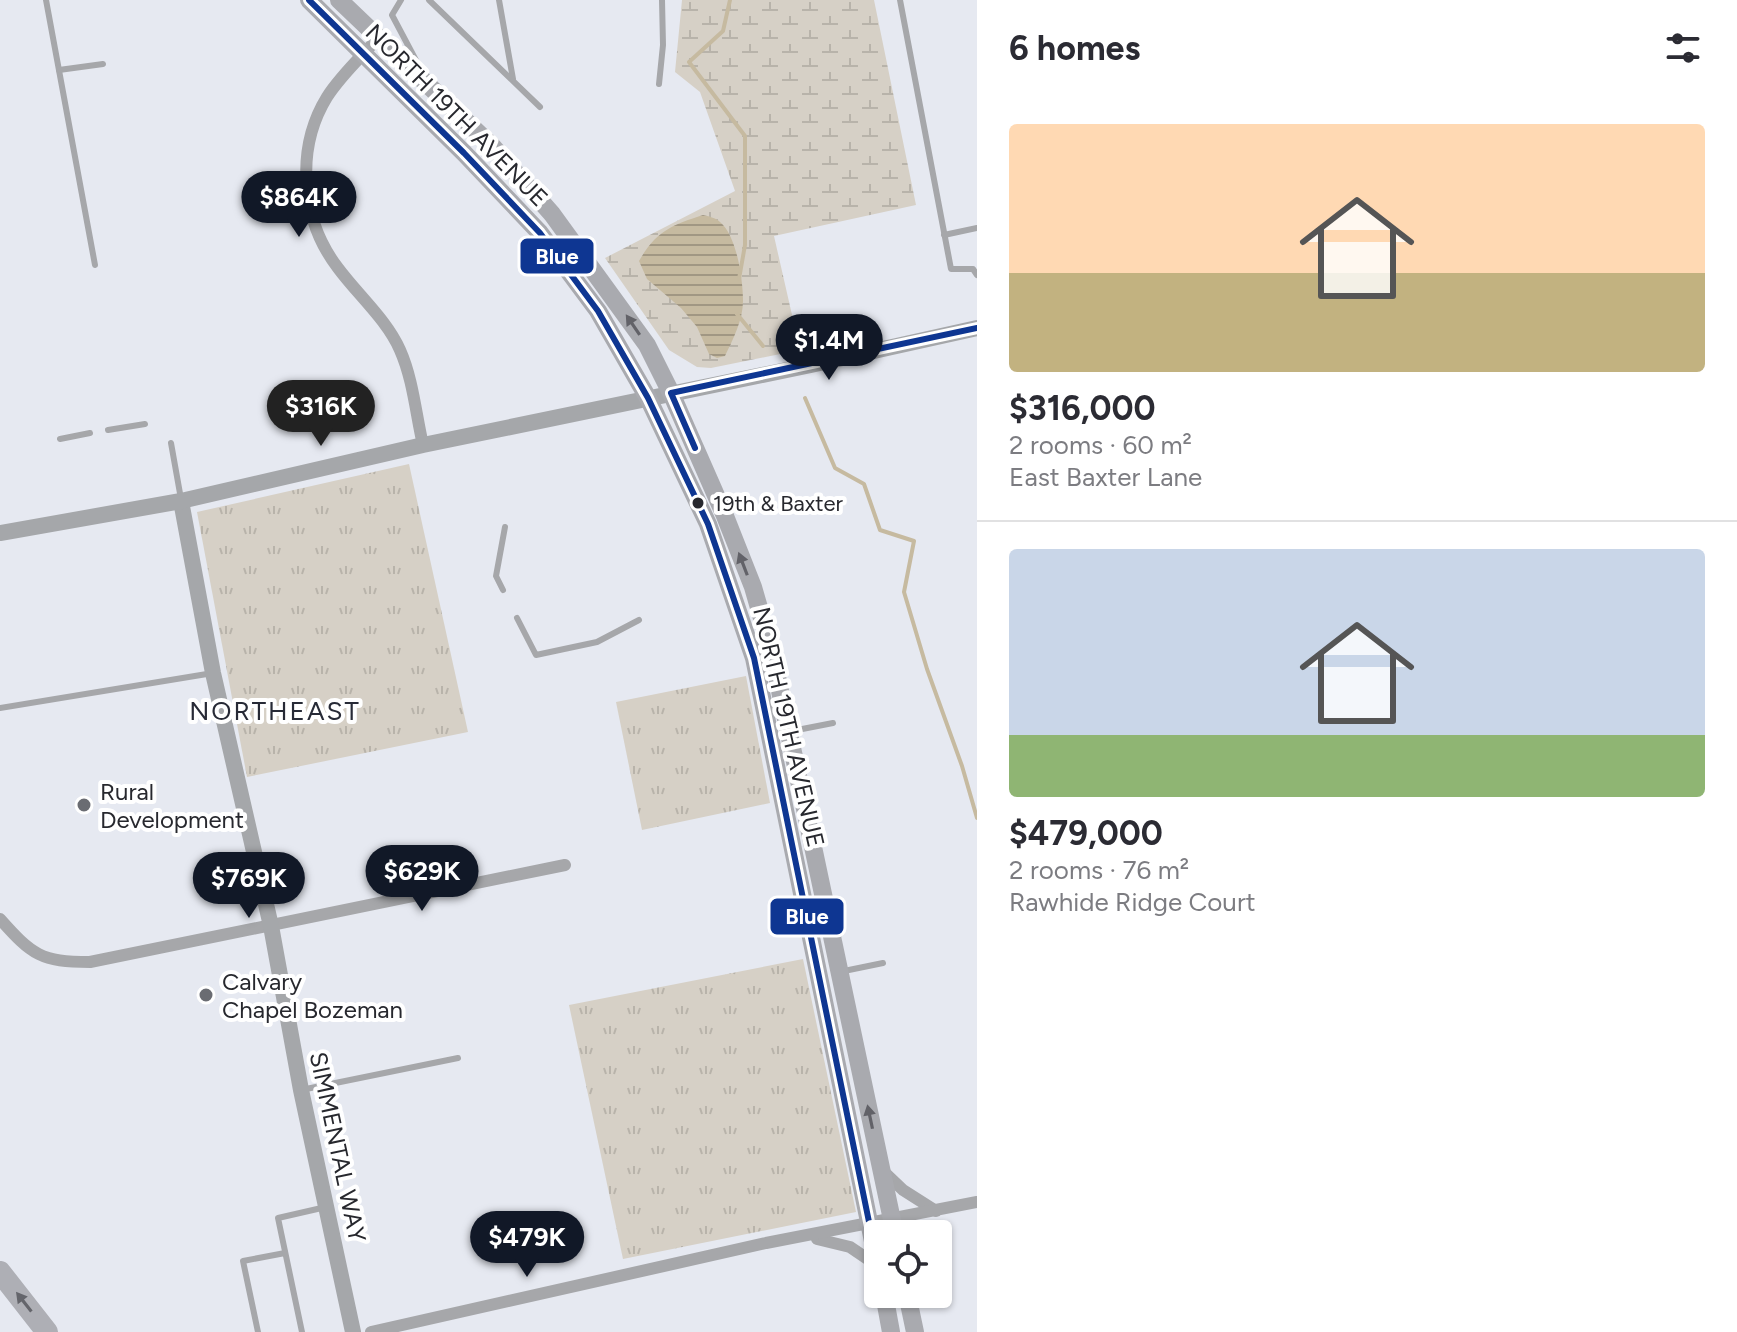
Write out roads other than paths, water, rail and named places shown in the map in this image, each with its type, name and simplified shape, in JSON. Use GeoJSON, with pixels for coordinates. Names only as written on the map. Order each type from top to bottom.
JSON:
{"type":"FeatureCollection","features":[{"type":"Feature","properties":{"kind":"highway"},"geometry":{"type":"LineString","coordinates":[[0,1272],[47,1332]]}},
{"type":"Feature","properties":{"kind":"main road","name":"NORTH 19TH AVENUE"},"geometry":{"type":"LineString","coordinates":[[309,0],[540,233],[598,311],[648,398],[708,524],[754,658],[868,1220]]}},
{"type":"Feature","properties":{"kind":"main road","name":"NORTH 19TH AVENUE"},"geometry":{"type":"LineString","coordinates":[[345,1],[493,147],[552,214],[647,345],[671,393],[753,587],[772,653],[892,1220]]}},
{"type":"Feature","properties":{"kind":"main road"},"geometry":{"type":"LineString","coordinates":[[0,533],[181,501],[423,445],[977,328]]}},
{"type":"Feature","properties":{"kind":"main road","name":"SIMMENTAL WAY"},"geometry":{"type":"LineString","coordinates":[[181,501],[213,673],[271,926],[301,1090],[353,1332]]}},
{"type":"Feature","properties":{"kind":"main road"},"geometry":{"type":"LineString","coordinates":[[887,1308],[891,1332]]}},
{"type":"Feature","properties":{"kind":"main road"},"geometry":{"type":"LineString","coordinates":[[910,1308],[915,1332]]}},
{"type":"Feature","properties":{"kind":"street"},"geometry":{"type":"LineString","coordinates":[[379,37],[336,85],[319,113],[308,151],[307,193],[317,233],[326,252],[390,332],[400,351],[423,445]]}},
{"type":"Feature","properties":{"kind":"street"},"geometry":{"type":"LineString","coordinates":[[0,919],[24,946],[56,962],[90,962],[565,865]]}},
{"type":"Feature","properties":{"kind":"street"},"geometry":{"type":"LineString","coordinates":[[882,1170],[903,1190],[936,1211]]}},
{"type":"Feature","properties":{"kind":"street"},"geometry":{"type":"LineString","coordinates":[[912,1220],[977,1202]]}},
{"type":"Feature","properties":{"kind":"street"},"geometry":{"type":"LineString","coordinates":[[371,1332],[864,1226]]}},
{"type":"Feature","properties":{"kind":"street"},"geometry":{"type":"LineString","coordinates":[[798,1238],[841,1243],[864,1255]]}},
{"type":"Feature","properties":{"kind":"lane"},"geometry":{"type":"LineString","coordinates":[[46,0],[95,265]]}},
{"type":"Feature","properties":{"kind":"lane"},"geometry":{"type":"LineString","coordinates":[[401,0],[392,15],[428,83]]}},
{"type":"Feature","properties":{"kind":"lane"},"geometry":{"type":"LineString","coordinates":[[429,0],[540,107]]}},
{"type":"Feature","properties":{"kind":"lane"},"geometry":{"type":"LineString","coordinates":[[499,0],[514,82]]}},
{"type":"Feature","properties":{"kind":"lane"},"geometry":{"type":"LineString","coordinates":[[659,84],[663,45],[662,0]]}},
{"type":"Feature","properties":{"kind":"lane"},"geometry":{"type":"LineString","coordinates":[[900,0],[951,269],[973,269],[977,275]]}},
{"type":"Feature","properties":{"kind":"lane"},"geometry":{"type":"LineString","coordinates":[[59,70],[103,64]]}},
{"type":"Feature","properties":{"kind":"lane"},"geometry":{"type":"LineString","coordinates":[[944,235],[977,228]]}},
{"type":"Feature","properties":{"kind":"lane"},"geometry":{"type":"LineString","coordinates":[[108,430],[145,424]]}},
{"type":"Feature","properties":{"kind":"lane"},"geometry":{"type":"LineString","coordinates":[[60,439],[90,433]]}},
{"type":"Feature","properties":{"kind":"lane"},"geometry":{"type":"LineString","coordinates":[[171,443],[181,501]]}},
{"type":"Feature","properties":{"kind":"lane"},"geometry":{"type":"LineString","coordinates":[[503,590],[496,576],[505,527]]}},
{"type":"Feature","properties":{"kind":"lane"},"geometry":{"type":"LineString","coordinates":[[517,618],[536,655],[597,642],[639,620]]}},
{"type":"Feature","properties":{"kind":"lane"},"geometry":{"type":"LineString","coordinates":[[0,708],[213,673]]}},
{"type":"Feature","properties":{"kind":"lane"},"geometry":{"type":"LineString","coordinates":[[789,732],[833,723]]}},
{"type":"Feature","properties":{"kind":"lane"},"geometry":{"type":"LineString","coordinates":[[840,972],[883,963]]}},
{"type":"Feature","properties":{"kind":"lane"},"geometry":{"type":"LineString","coordinates":[[301,1090],[458,1058]]}},
{"type":"Feature","properties":{"kind":"lane"},"geometry":{"type":"LineString","coordinates":[[302,1332],[278,1218],[326,1207]]}},
{"type":"Feature","properties":{"kind":"lane"},"geometry":{"type":"LineString","coordinates":[[258,1332],[243,1261],[285,1253]]}},
{"type":"Feature","properties":{"kind":"waterway"},"geometry":{"type":"LineString","coordinates":[[730,0],[723,31],[689,62],[745,136],[745,245],[739,279]]}},
{"type":"Feature","properties":{"kind":"waterway"},"geometry":{"type":"LineString","coordinates":[[737,314],[763,346]]}},
{"type":"Feature","properties":{"kind":"waterway"},"geometry":{"type":"LineString","coordinates":[[805,398],[835,468],[864,484],[880,530],[914,541],[904,592],[977,818]]}},
{"type":"Feature","properties":{"kind":"place","name":"19th & Baxter"},"geometry":{"type":"Point","coordinates":[698,503]}},
{"type":"Feature","properties":{"kind":"place","name":"Rural Development"},"geometry":{"type":"Point","coordinates":[84,805]}},
{"type":"Feature","properties":{"kind":"place","name":"Calvary Chapel Bozeman"},"geometry":{"type":"Point","coordinates":[206,995]}},
{"type":"Feature","properties":{"kind":"district","name":"NORTHEAST"},"geometry":{"type":"Point","coordinates":[275,711]}}]}
